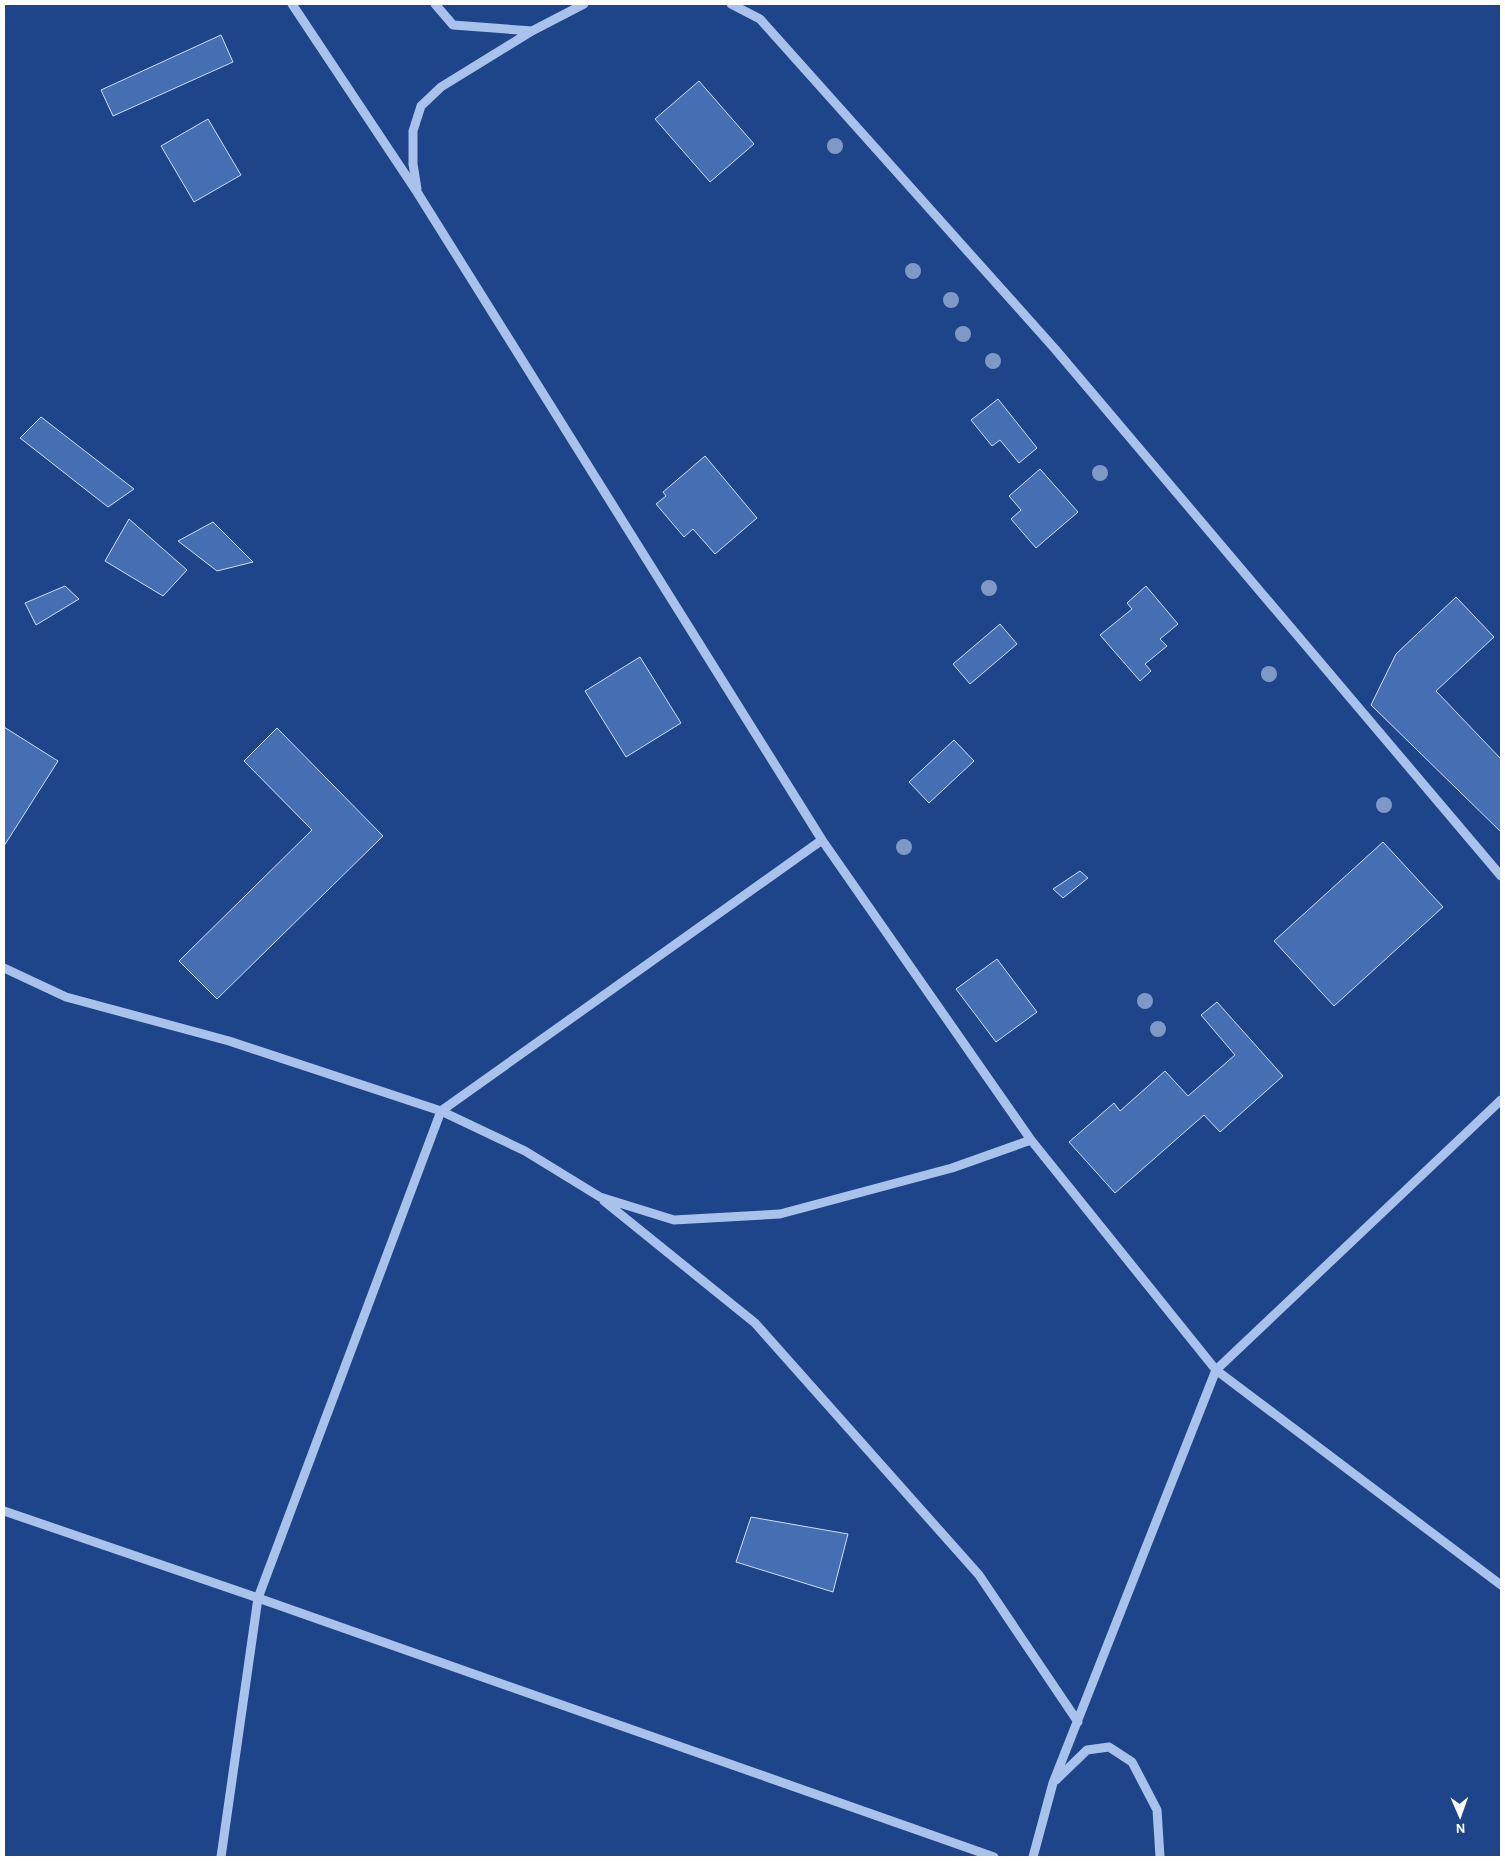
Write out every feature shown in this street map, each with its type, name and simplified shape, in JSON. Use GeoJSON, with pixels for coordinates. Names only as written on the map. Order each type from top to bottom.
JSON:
{"type":"FeatureCollection","features":[{"type":"Feature","properties":{"kind":"street"},"geometry":{"type":"LineString","coordinates":[[292,4],[417,192],[822,840],[1032,1140],[1216,1370],[1501,1585]]}},
{"type":"Feature","properties":{"kind":"street"},"geometry":{"type":"LineString","coordinates":[[435,4],[453,25],[532,31]]}},
{"type":"Feature","properties":{"kind":"street"},"geometry":{"type":"LineString","coordinates":[[417,192],[413,164],[413,132],[421,106],[441,87],[532,31],[584,4]]}},
{"type":"Feature","properties":{"kind":"street"},"geometry":{"type":"LineString","coordinates":[[730,4],[760,19],[1042,334],[1501,876]]}},
{"type":"Feature","properties":{"kind":"street"},"geometry":{"type":"LineString","coordinates":[[221,1857],[258,1598],[442,1111],[822,840]]}},
{"type":"Feature","properties":{"kind":"street"},"geometry":{"type":"LineString","coordinates":[[4,968],[66,997],[229,1041],[442,1111],[525,1150],[600,1198],[755,1323],[980,1575],[1078,1722]]}},
{"type":"Feature","properties":{"kind":"street"},"geometry":{"type":"LineString","coordinates":[[1033,1857],[1053,1783],[1216,1370],[1501,1100]]}},
{"type":"Feature","properties":{"kind":"street"},"geometry":{"type":"LineString","coordinates":[[600,1198],[674,1220],[780,1214],[952,1168],[1032,1140]]}},
{"type":"Feature","properties":{"kind":"street"},"geometry":{"type":"LineString","coordinates":[[4,1510],[994,1857]]}},
{"type":"Feature","properties":{"kind":"street"},"geometry":{"type":"LineString","coordinates":[[1053,1783],[1087,1750],[1109,1747],[1132,1762],[1157,1810],[1160,1857]]}},
{"type":"Feature","properties":{"kind":"building"},"geometry":{"type":"Polygon","coordinates":[[[221,35],[233,62],[113,116],[101,90],[221,35]]]}},
{"type":"Feature","properties":{"kind":"building"},"geometry":{"type":"Polygon","coordinates":[[[699,81],[754,144],[710,182],[655,119],[699,81]]]}},
{"type":"Feature","properties":{"kind":"building"},"geometry":{"type":"Polygon","coordinates":[[[208,119],[241,175],[194,202],[161,146],[208,119]]]}},
{"type":"Feature","properties":{"kind":"building"},"geometry":{"type":"Polygon","coordinates":[[[998,399],[1037,448],[1019,463],[1000,440],[992,446],[971,420],[998,399]]]}},
{"type":"Feature","properties":{"kind":"building"},"geometry":{"type":"Polygon","coordinates":[[[41,417],[134,489],[108,507],[20,438],[41,417]]]}},
{"type":"Feature","properties":{"kind":"building"},"geometry":{"type":"Polygon","coordinates":[[[705,456],[757,518],[715,554],[693,529],[684,537],[656,504],[666,496],[663,492],[705,456]]]}},
{"type":"Feature","properties":{"kind":"building"},"geometry":{"type":"Polygon","coordinates":[[[1040,469],[1078,512],[1036,548],[1011,519],[1021,510],[1009,496],[1040,469]]]}},
{"type":"Feature","properties":{"kind":"building"},"geometry":{"type":"Polygon","coordinates":[[[129,519],[187,570],[163,596],[105,561],[129,519]]]}},
{"type":"Feature","properties":{"kind":"building"},"geometry":{"type":"Polygon","coordinates":[[[213,522],[253,562],[217,571],[178,541],[213,522]]]}},
{"type":"Feature","properties":{"kind":"building"},"geometry":{"type":"Polygon","coordinates":[[[65,586],[79,599],[36,625],[25,603],[65,586]]]}},
{"type":"Feature","properties":{"kind":"building"},"geometry":{"type":"Polygon","coordinates":[[[1146,586],[1178,624],[1160,639],[1167,646],[1145,664],[1151,671],[1140,681],[1100,635],[1132,609],[1127,603],[1146,586]]]}},
{"type":"Feature","properties":{"kind":"building"},"geometry":{"type":"Polygon","coordinates":[[[1456,597],[1494,637],[1436,691],[1501,759],[1501,832],[1371,705],[1396,654],[1456,597]]]}},
{"type":"Feature","properties":{"kind":"building"},"geometry":{"type":"Polygon","coordinates":[[[1000,624],[1017,644],[970,684],[953,664],[1000,624]]]}},
{"type":"Feature","properties":{"kind":"building"},"geometry":{"type":"Polygon","coordinates":[[[640,657],[681,723],[626,757],[585,691],[640,657]]]}},
{"type":"Feature","properties":{"kind":"building"},"geometry":{"type":"Polygon","coordinates":[[[4,727],[58,761],[4,846],[4,727]]]}},
{"type":"Feature","properties":{"kind":"building"},"geometry":{"type":"Polygon","coordinates":[[[277,728],[383,836],[217,999],[179,961],[312,830],[244,761],[277,728]]]}},
{"type":"Feature","properties":{"kind":"building"},"geometry":{"type":"Polygon","coordinates":[[[954,740],[974,761],[929,803],[909,782],[954,740]]]}},
{"type":"Feature","properties":{"kind":"building"},"geometry":{"type":"Polygon","coordinates":[[[1383,842],[1443,907],[1334,1006],[1274,941],[1383,842]]]}},
{"type":"Feature","properties":{"kind":"building"},"geometry":{"type":"Polygon","coordinates":[[[1080,871],[1088,878],[1063,898],[1053,889],[1080,871]]]}},
{"type":"Feature","properties":{"kind":"building"},"geometry":{"type":"Polygon","coordinates":[[[997,959],[1037,1012],[996,1042],[956,989],[997,959]]]}},
{"type":"Feature","properties":{"kind":"building"},"geometry":{"type":"Polygon","coordinates":[[[1217,1002],[1283,1076],[1220,1132],[1204,1115],[1115,1193],[1069,1142],[1114,1103],[1120,1111],[1165,1071],[1188,1096],[1235,1055],[1201,1015],[1217,1002]]]}},
{"type":"Feature","properties":{"kind":"building"},"geometry":{"type":"Polygon","coordinates":[[[751,1517],[848,1534],[833,1592],[736,1562],[751,1517]]]}}]}
